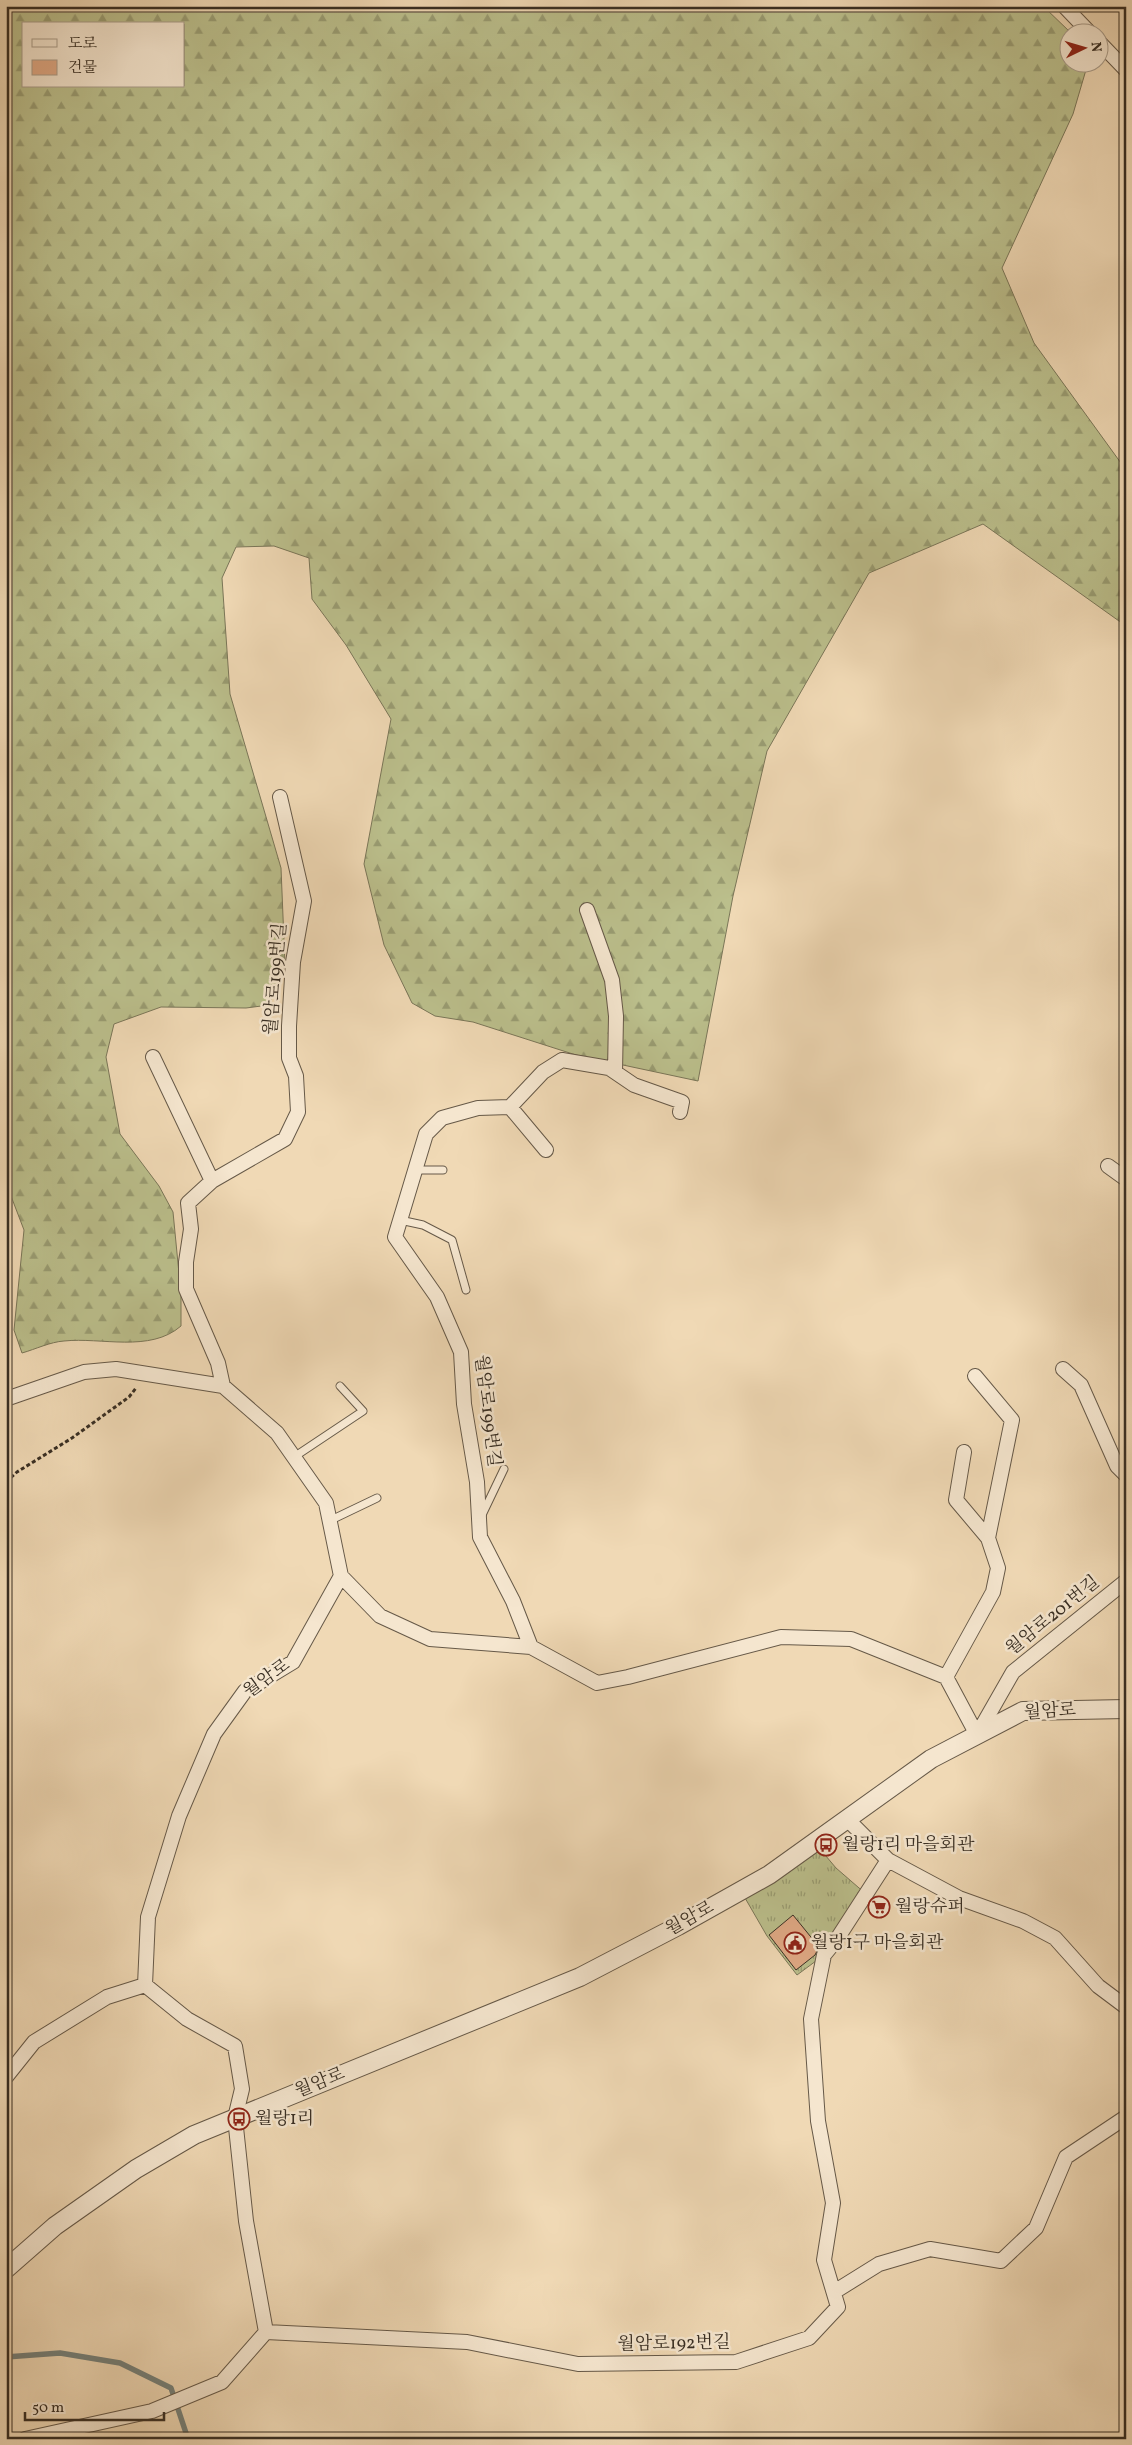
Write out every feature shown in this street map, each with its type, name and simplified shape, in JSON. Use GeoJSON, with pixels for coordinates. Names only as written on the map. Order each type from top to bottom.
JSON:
{"type":"FeatureCollection","features":[{"type":"Feature","properties":{"kind":"street"},"geometry":{"type":"LineString","coordinates":[[1064,6],[1079,22]]}},
{"type":"Feature","properties":{"kind":"street"},"geometry":{"type":"LineString","coordinates":[[1110,53],[1126,70]]}},
{"type":"Feature","properties":{"kind":"street","name":"월암로199번길"},"geometry":{"type":"LineString","coordinates":[[223,1386],[218,1363],[186,1289],[186,1262],[191,1229],[188,1203],[212,1181],[285,1140],[298,1112],[296,1076],[289,1058],[289,1026],[294,962],[304,901],[280,797]]}},
{"type":"Feature","properties":{"kind":"street"},"geometry":{"type":"LineString","coordinates":[[587,910],[612,980],[616,1016],[615,1072]]}},
{"type":"Feature","properties":{"kind":"street"},"geometry":{"type":"LineString","coordinates":[[152,1057],[212,1181]]}},
{"type":"Feature","properties":{"kind":"street"},"geometry":{"type":"LineString","coordinates":[[546,1150],[510,1107],[543,1072],[562,1060],[609,1068],[634,1085],[682,1102],[680,1112]]}},
{"type":"Feature","properties":{"kind":"street","name":"월암로199번길"},"geometry":{"type":"LineString","coordinates":[[510,1107],[478,1108],[442,1118],[426,1134],[395,1237],[437,1297],[461,1352],[464,1404],[477,1482],[480,1538],[513,1601],[531,1647]]}},
{"type":"Feature","properties":{"kind":"street"},"geometry":{"type":"LineString","coordinates":[[1108,1166],[1126,1179]]}},
{"type":"Feature","properties":{"kind":"street"},"geometry":{"type":"LineString","coordinates":[[6,1399],[84,1372],[116,1369],[223,1386],[277,1434],[326,1502],[341,1576],[380,1616],[430,1639],[531,1647],[597,1683],[628,1677],[782,1637],[851,1639],[946,1677],[977,1734]]}},
{"type":"Feature","properties":{"kind":"street"},"geometry":{"type":"LineString","coordinates":[[1063,1369],[1081,1385],[1117,1466],[1126,1475]]}},
{"type":"Feature","properties":{"kind":"street"},"geometry":{"type":"LineString","coordinates":[[975,1376],[1012,1420],[988,1538]]}},
{"type":"Feature","properties":{"kind":"street"},"geometry":{"type":"LineString","coordinates":[[946,1677],[993,1592],[998,1568],[988,1538],[956,1500],[964,1452]]}},
{"type":"Feature","properties":{"kind":"street","name":"월암로"},"geometry":{"type":"LineString","coordinates":[[146,1985],[148,1917],[179,1816],[214,1734],[245,1691],[293,1662],[341,1576]]}},
{"type":"Feature","properties":{"kind":"street","name":"월암로201번길"},"geometry":{"type":"LineString","coordinates":[[977,1734],[1013,1672],[1126,1581]]}},
{"type":"Feature","properties":{"kind":"street","name":"월암로"},"geometry":{"type":"LineString","coordinates":[[10,2260],[136,2169],[194,2135],[580,1977],[678,1926],[769,1875],[931,1759],[1023,1711],[1126,1709]]}},
{"type":"Feature","properties":{"kind":"street"},"geometry":{"type":"LineString","coordinates":[[847,1819],[888,1860],[959,1898],[1022,1921],[1055,1938],[1098,1986],[1126,2007]]}},
{"type":"Feature","properties":{"kind":"street","name":"월암로192번길"},"geometry":{"type":"LineString","coordinates":[[266,2332],[467,2342],[578,2364],[736,2362],[809,2338],[838,2307],[824,2260],[833,2203],[818,2121],[811,2019],[824,1955],[837,1939],[888,1860]]}},
{"type":"Feature","properties":{"kind":"street"},"geometry":{"type":"LineString","coordinates":[[6,2077],[34,2042],[107,1997],[146,1985],[187,2019],[235,2046],[242,2089],[235,2118],[246,2221],[266,2332],[222,2382],[152,2411],[25,2439]]}},
{"type":"Feature","properties":{"kind":"street"},"geometry":{"type":"LineString","coordinates":[[834,2292],[879,2264],[930,2249],[1001,2261],[1036,2228],[1066,2157],[1126,2117]]}},
{"type":"Feature","properties":{"kind":"lane"},"geometry":{"type":"LineString","coordinates":[[415,1170],[443,1170]]}},
{"type":"Feature","properties":{"kind":"lane"},"geometry":{"type":"LineString","coordinates":[[400,1220],[423,1225],[452,1240],[466,1290]]}},
{"type":"Feature","properties":{"kind":"lane"},"geometry":{"type":"LineString","coordinates":[[294,1457],[363,1411],[340,1386]]}},
{"type":"Feature","properties":{"kind":"lane"},"geometry":{"type":"LineString","coordinates":[[479,1522],[504,1470]]}},
{"type":"Feature","properties":{"kind":"lane"},"geometry":{"type":"LineString","coordinates":[[330,1521],[377,1498]]}},
{"type":"Feature","properties":{"kind":"path"},"geometry":{"type":"LineString","coordinates":[[6,1482],[16,1472],[72,1438],[129,1397],[146,1374]]}},
{"type":"Feature","properties":{"kind":"green space"},"geometry":{"type":"Polygon","coordinates":[[[6,6],[1043,6],[1060,22],[1060,72],[1085,72],[1073,114],[1002,268],[1034,343],[1126,470],[1126,626],[983,524],[869,573],[767,751],[733,896],[698,1081],[576,1055],[473,1022],[435,1016],[412,1003],[384,945],[364,864],[391,719],[346,645],[312,599],[309,558],[274,546],[236,547],[222,578],[230,694],[281,868],[285,965],[269,1005],[246,1008],[161,1007],[114,1024],[106,1057],[120,1134],[159,1186],[173,1212],[181,1294],[181,1326],[169,1334],[140,1342],[64,1341],[48,1344],[22,1353],[14,1330],[24,1230],[6,1183],[6,6]]]}},
{"type":"Feature","properties":{"kind":"green space"},"geometry":{"type":"Polygon","coordinates":[[[815,1843],[836,1868],[866,1894],[824,1955],[797,1975],[767,1936],[741,1891],[815,1843]]]}},
{"type":"Feature","properties":{"kind":"building","name":"월랑1구 마을회관"},"geometry":{"type":"Polygon","coordinates":[[[793,1915],[819,1947],[815,1955],[796,1970],[769,1935],[793,1915]]]}},
{"type":"Feature","properties":{"kind":"waterway"},"geometry":{"type":"LineString","coordinates":[[6,2357],[60,2353],[120,2363],[171,2388],[188,2439]]}},
{"type":"Feature","properties":{"kind":"place","name":"월랑1리 마을회관"},"geometry":{"type":"Point","coordinates":[826,1845]}},
{"type":"Feature","properties":{"kind":"place","name":"월랑슈퍼"},"geometry":{"type":"Point","coordinates":[879,1907]}},
{"type":"Feature","properties":{"kind":"place","name":"월랑1구 마을회관"},"geometry":{"type":"Point","coordinates":[795,1943]}},
{"type":"Feature","properties":{"kind":"place","name":"월랑1리"},"geometry":{"type":"Point","coordinates":[239,2119]}}]}
